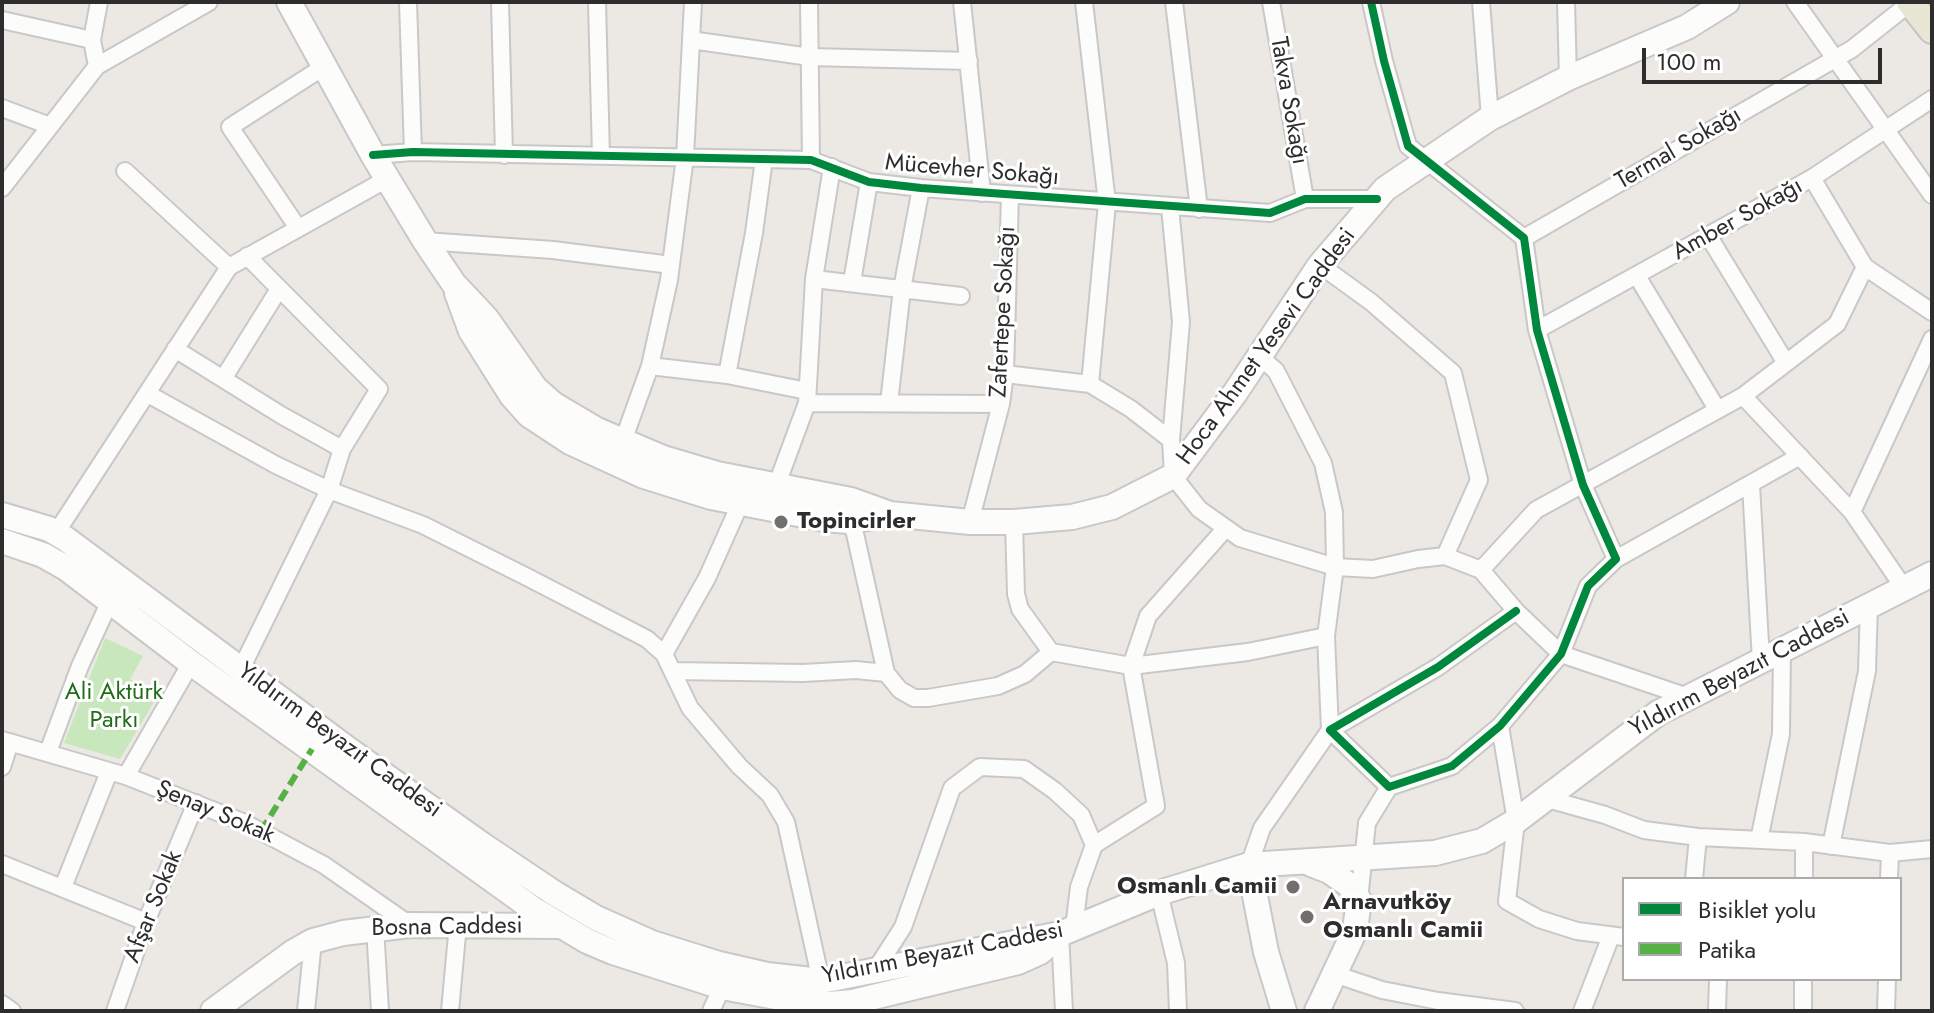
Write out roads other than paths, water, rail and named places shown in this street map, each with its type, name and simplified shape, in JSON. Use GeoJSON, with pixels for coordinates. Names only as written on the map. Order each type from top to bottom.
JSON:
{"type":"FeatureCollection","features":[{"type":"Feature","properties":{"kind":"main road","name":"Hoca Ahmet Yesevi Caddesi"},"geometry":{"type":"LineString","coordinates":[[289,2],[373,155],[425,241],[454,284],[486,318],[535,388],[553,404],[623,441],[686,466],[851,500],[890,514],[970,522],[1072,517],[1112,507],[1173,476],[1235,393],[1320,265],[1385,189],[1490,118],[1568,78],[1687,27],[1717,5]]}},
{"type":"Feature","properties":{"kind":"main road"},"geometry":{"type":"LineString","coordinates":[[1910,2],[1932,30]]}},
{"type":"Feature","properties":{"kind":"main road"},"geometry":{"type":"LineString","coordinates":[[454,284],[471,331],[485,354],[512,396],[542,426],[644,476],[740,504],[824,519],[852,520],[890,514]]}},
{"type":"Feature","properties":{"kind":"main road","name":"Yıldırım Beyazıt Caddesi"},"geometry":{"type":"LineString","coordinates":[[2,515],[56,533],[481,844],[596,918],[652,943],[719,964],[767,975],[821,981],[1067,931],[1159,893],[1249,865],[1435,853],[1482,841],[1516,821],[1633,730],[1688,697],[1931,575]]}},
{"type":"Feature","properties":{"kind":"main road"},"geometry":{"type":"LineString","coordinates":[[2,541],[43,555],[66,568],[191,663],[560,926],[613,952],[722,987],[799,1007],[836,1008],[1018,962],[1040,952],[1067,931]]}},
{"type":"Feature","properties":{"kind":"main road"},"geometry":{"type":"LineString","coordinates":[[1308,862],[1329,871],[1349,885],[1359,900],[1355,930],[1317,1011]]}},
{"type":"Feature","properties":{"kind":"main road"},"geometry":{"type":"LineString","coordinates":[[1249,865],[1266,952],[1284,1011]]}},
{"type":"Feature","properties":{"kind":"main road","name":"Bosna Caddesi"},"geometry":{"type":"LineString","coordinates":[[213,1011],[313,941],[375,927],[458,924],[560,926]]}},
{"type":"Feature","properties":{"kind":"street"},"geometry":{"type":"LineString","coordinates":[[2,12],[5,2]]}},
{"type":"Feature","properties":{"kind":"street"},"geometry":{"type":"LineString","coordinates":[[97,66],[92,40],[99,2]]}},
{"type":"Feature","properties":{"kind":"street"},"geometry":{"type":"LineString","coordinates":[[2,188],[97,66],[209,2]]}},
{"type":"Feature","properties":{"kind":"street"},"geometry":{"type":"LineString","coordinates":[[408,2],[413,152]]}},
{"type":"Feature","properties":{"kind":"street"},"geometry":{"type":"LineString","coordinates":[[500,2],[504,155]]}},
{"type":"Feature","properties":{"kind":"street"},"geometry":{"type":"LineString","coordinates":[[597,2],[601,156]]}},
{"type":"Feature","properties":{"kind":"street"},"geometry":{"type":"LineString","coordinates":[[623,441],[650,366],[671,265],[685,157],[693,2]]}},
{"type":"Feature","properties":{"kind":"street"},"geometry":{"type":"LineString","coordinates":[[809,2],[811,160]]}},
{"type":"Feature","properties":{"kind":"street"},"geometry":{"type":"LineString","coordinates":[[962,2],[982,193]]}},
{"type":"Feature","properties":{"kind":"street"},"geometry":{"type":"LineString","coordinates":[[1084,2],[1107,203],[1090,384]]}},
{"type":"Feature","properties":{"kind":"street"},"geometry":{"type":"LineString","coordinates":[[1174,2],[1199,209]]}},
{"type":"Feature","properties":{"kind":"street","name":"Takva Sokağı"},"geometry":{"type":"LineString","coordinates":[[1271,2],[1305,199]]}},
{"type":"Feature","properties":{"kind":"street"},"geometry":{"type":"LineString","coordinates":[[1371,2],[1408,146],[1524,238],[1537,330],[1583,485],[1616,559]]}},
{"type":"Feature","properties":{"kind":"street"},"geometry":{"type":"LineString","coordinates":[[1481,2],[1490,118]]}},
{"type":"Feature","properties":{"kind":"street"},"geometry":{"type":"LineString","coordinates":[[1566,2],[1568,78]]}},
{"type":"Feature","properties":{"kind":"street"},"geometry":{"type":"LineString","coordinates":[[1795,2],[1932,195]]}},
{"type":"Feature","properties":{"kind":"street","name":"Termal Sokağı"},"geometry":{"type":"LineString","coordinates":[[1524,238],[1852,49],[1910,2]]}},
{"type":"Feature","properties":{"kind":"street"},"geometry":{"type":"LineString","coordinates":[[2,20],[92,40]]}},
{"type":"Feature","properties":{"kind":"street"},"geometry":{"type":"LineString","coordinates":[[691,40],[810,57],[969,61]]}},
{"type":"Feature","properties":{"kind":"street"},"geometry":{"type":"LineString","coordinates":[[298,228],[230,127],[325,66]]}},
{"type":"Feature","properties":{"kind":"street","name":"Amber Sokağı"},"geometry":{"type":"LineString","coordinates":[[1537,330],[1812,178],[1932,99]]}},
{"type":"Feature","properties":{"kind":"street"},"geometry":{"type":"LineString","coordinates":[[2,108],[50,126]]}},
{"type":"Feature","properties":{"kind":"street","name":"Mücevher Sokağı"},"geometry":{"type":"LineString","coordinates":[[373,155],[413,152],[811,160],[869,182],[1107,203],[1270,213],[1305,199],[1377,199]]}},
{"type":"Feature","properties":{"kind":"street"},"geometry":{"type":"LineString","coordinates":[[727,375],[754,233],[764,159]]}},
{"type":"Feature","properties":{"kind":"street"},"geometry":{"type":"LineString","coordinates":[[777,484],[807,397],[814,279],[832,167]]}},
{"type":"Feature","properties":{"kind":"street"},"geometry":{"type":"LineString","coordinates":[[125,171],[229,267]]}},
{"type":"Feature","properties":{"kind":"street"},"geometry":{"type":"LineString","coordinates":[[1812,178],[1865,267],[1932,312]]}},
{"type":"Feature","properties":{"kind":"street"},"geometry":{"type":"LineString","coordinates":[[56,533],[229,267],[387,179]]}},
{"type":"Feature","properties":{"kind":"street"},"geometry":{"type":"LineString","coordinates":[[852,282],[869,182]]}},
{"type":"Feature","properties":{"kind":"street"},"geometry":{"type":"LineString","coordinates":[[889,403],[902,289],[921,188]]}},
{"type":"Feature","properties":{"kind":"street","name":"Zafertepe Sokağı"},"geometry":{"type":"LineString","coordinates":[[970,522],[1001,404],[1005,374],[1010,195]]}},
{"type":"Feature","properties":{"kind":"street"},"geometry":{"type":"LineString","coordinates":[[1170,207],[1181,322],[1171,440],[1173,476],[1199,509],[1240,538],[1335,567],[1373,569],[1445,556],[1481,570],[1516,611],[1561,654],[1688,697]]}},
{"type":"Feature","properties":{"kind":"street"},"geometry":{"type":"LineString","coordinates":[[1709,237],[1786,363]]}},
{"type":"Feature","properties":{"kind":"street"},"geometry":{"type":"LineString","coordinates":[[425,241],[553,250],[671,265]]}},
{"type":"Feature","properties":{"kind":"street"},"geometry":{"type":"LineString","coordinates":[[241,669],[329,490],[342,449],[379,389],[247,256]]}},
{"type":"Feature","properties":{"kind":"street"},"geometry":{"type":"LineString","coordinates":[[1320,265],[1371,302],[1453,373],[1479,480],[1445,556]]}},
{"type":"Feature","properties":{"kind":"street"},"geometry":{"type":"LineString","coordinates":[[1481,570],[1536,510],[1743,396],[1837,324],[1865,267]]}},
{"type":"Feature","properties":{"kind":"street"},"geometry":{"type":"LineString","coordinates":[[1637,276],[1717,409]]}},
{"type":"Feature","properties":{"kind":"street"},"geometry":{"type":"LineString","coordinates":[[814,279],[961,296]]}},
{"type":"Feature","properties":{"kind":"street"},"geometry":{"type":"LineString","coordinates":[[223,379],[279,289]]}},
{"type":"Feature","properties":{"kind":"street"},"geometry":{"type":"LineString","coordinates":[[1852,512],[1932,339]]}},
{"type":"Feature","properties":{"kind":"street"},"geometry":{"type":"LineString","coordinates":[[175,349],[342,449]]}},
{"type":"Feature","properties":{"kind":"street"},"geometry":{"type":"LineString","coordinates":[[1258,355],[1276,371],[1323,463],[1334,512],[1335,567],[1326,636],[1330,730],[1389,787]]}},
{"type":"Feature","properties":{"kind":"street"},"geometry":{"type":"LineString","coordinates":[[650,366],[727,375],[807,397],[889,403],[1001,404]]}},
{"type":"Feature","properties":{"kind":"street"},"geometry":{"type":"LineString","coordinates":[[1005,374],[1090,384],[1131,409],[1171,440]]}},
{"type":"Feature","properties":{"kind":"street"},"geometry":{"type":"LineString","coordinates":[[148,394],[276,465],[329,490],[423,525],[647,639],[664,654],[690,708],[739,766],[770,795],[786,822],[821,981]]}},
{"type":"Feature","properties":{"kind":"street"},"geometry":{"type":"LineString","coordinates":[[1743,396],[1852,512],[1904,588]]}},
{"type":"Feature","properties":{"kind":"street"},"geometry":{"type":"LineString","coordinates":[[1359,900],[1367,823],[1389,787],[1452,766],[1500,726],[1561,654],[1588,586],[1616,559],[1800,456]]}},
{"type":"Feature","properties":{"kind":"street"},"geometry":{"type":"LineString","coordinates":[[1751,485],[1781,734],[1759,840]]}},
{"type":"Feature","properties":{"kind":"street"},"geometry":{"type":"LineString","coordinates":[[664,654],[707,578],[740,504]]}},
{"type":"Feature","properties":{"kind":"street"},"geometry":{"type":"LineString","coordinates":[[852,520],[886,673],[900,690],[914,698],[928,698],[998,686],[1025,674],[1051,652]]}},
{"type":"Feature","properties":{"kind":"street"},"geometry":{"type":"LineString","coordinates":[[1014,522],[1016,594],[1020,609],[1051,652],[1131,666],[1248,652],[1326,636]]}},
{"type":"Feature","properties":{"kind":"street"},"geometry":{"type":"LineString","coordinates":[[1064,1011],[1067,931],[1094,845],[1156,806],[1131,666],[1148,616],[1225,529]]}},
{"type":"Feature","properties":{"kind":"street"},"geometry":{"type":"LineString","coordinates":[[48,752],[80,666],[110,601]]}},
{"type":"Feature","properties":{"kind":"street"},"geometry":{"type":"LineString","coordinates":[[1831,846],[1867,671],[1869,605]]}},
{"type":"Feature","properties":{"kind":"street"},"geometry":{"type":"LineString","coordinates":[[1249,865],[1262,828],[1330,730],[1438,667],[1516,611]]}},
{"type":"Feature","properties":{"kind":"street"},"geometry":{"type":"LineString","coordinates":[[126,776],[191,663]]}},
{"type":"Feature","properties":{"kind":"street"},"geometry":{"type":"LineString","coordinates":[[673,671],[803,673],[856,670],[886,673]]}},
{"type":"Feature","properties":{"kind":"street"},"geometry":{"type":"LineString","coordinates":[[1500,726],[1516,821],[1507,901],[1539,919],[1577,931],[1618,936],[1582,1011]]}},
{"type":"Feature","properties":{"kind":"street"},"geometry":{"type":"LineString","coordinates":[[2,767],[6,741]]}},
{"type":"Feature","properties":{"kind":"street","name":"Şenay Sokak"},"geometry":{"type":"LineString","coordinates":[[6,741],[126,776],[286,843],[362,889],[410,925]]}},
{"type":"Feature","properties":{"kind":"street"},"geometry":{"type":"LineString","coordinates":[[874,972],[903,927],[952,788],[980,767],[1024,769],[1035,776],[1081,815],[1094,845]]}},
{"type":"Feature","properties":{"kind":"street"},"geometry":{"type":"LineString","coordinates":[[63,887],[109,772]]}},
{"type":"Feature","properties":{"kind":"street"},"geometry":{"type":"LineString","coordinates":[[1544,798],[1605,815],[1644,830],[1698,837],[1804,842],[1890,853],[1932,849]]}},
{"type":"Feature","properties":{"kind":"street","name":"Afşar Sokak"},"geometry":{"type":"LineString","coordinates":[[115,1011],[146,922],[196,803]]}},
{"type":"Feature","properties":{"kind":"street"},"geometry":{"type":"LineString","coordinates":[[1694,877],[1698,837]]}},
{"type":"Feature","properties":{"kind":"street"},"geometry":{"type":"LineString","coordinates":[[1804,842],[1804,877]]}},
{"type":"Feature","properties":{"kind":"street"},"geometry":{"type":"LineString","coordinates":[[1889,877],[1890,853]]}},
{"type":"Feature","properties":{"kind":"street"},"geometry":{"type":"LineString","coordinates":[[2,864],[146,922]]}},
{"type":"Feature","properties":{"kind":"street"},"geometry":{"type":"LineString","coordinates":[[1159,893],[1176,963],[1178,1011]]}},
{"type":"Feature","properties":{"kind":"street"},"geometry":{"type":"LineString","coordinates":[[450,1011],[458,924]]}},
{"type":"Feature","properties":{"kind":"street"},"geometry":{"type":"LineString","coordinates":[[375,927],[380,1011]]}},
{"type":"Feature","properties":{"kind":"street"},"geometry":{"type":"LineString","coordinates":[[306,1011],[313,941]]}},
{"type":"Feature","properties":{"kind":"street"},"geometry":{"type":"LineString","coordinates":[[1334,974],[1382,990],[1515,1011]]}},
{"type":"Feature","properties":{"kind":"street"},"geometry":{"type":"LineString","coordinates":[[1717,1011],[1718,981]]}},
{"type":"Feature","properties":{"kind":"street"},"geometry":{"type":"LineString","coordinates":[[1803,981],[1803,1011]]}},
{"type":"Feature","properties":{"kind":"street"},"geometry":{"type":"LineString","coordinates":[[1886,1011],[1887,981]]}},
{"type":"Feature","properties":{"kind":"street"},"geometry":{"type":"LineString","coordinates":[[711,1011],[722,987]]}},
{"type":"Feature","properties":{"kind":"street"},"geometry":{"type":"LineString","coordinates":[[2,1004],[12,1011]]}},
{"type":"Feature","properties":{"kind":"place","name":"Topincirler"},"geometry":{"type":"Point","coordinates":[781,522]}},
{"type":"Feature","properties":{"kind":"place","name":"Osmanlı Camii"},"geometry":{"type":"Point","coordinates":[1293,887]}},
{"type":"Feature","properties":{"kind":"place","name":"Arnavutköy Osmanlı Camii"},"geometry":{"type":"Point","coordinates":[1307,917]}},
{"type":"Feature","properties":{"kind":"park label","name":"Ali Aktürk Parkı"},"geometry":{"type":"Point","coordinates":[114,707]}}]}
